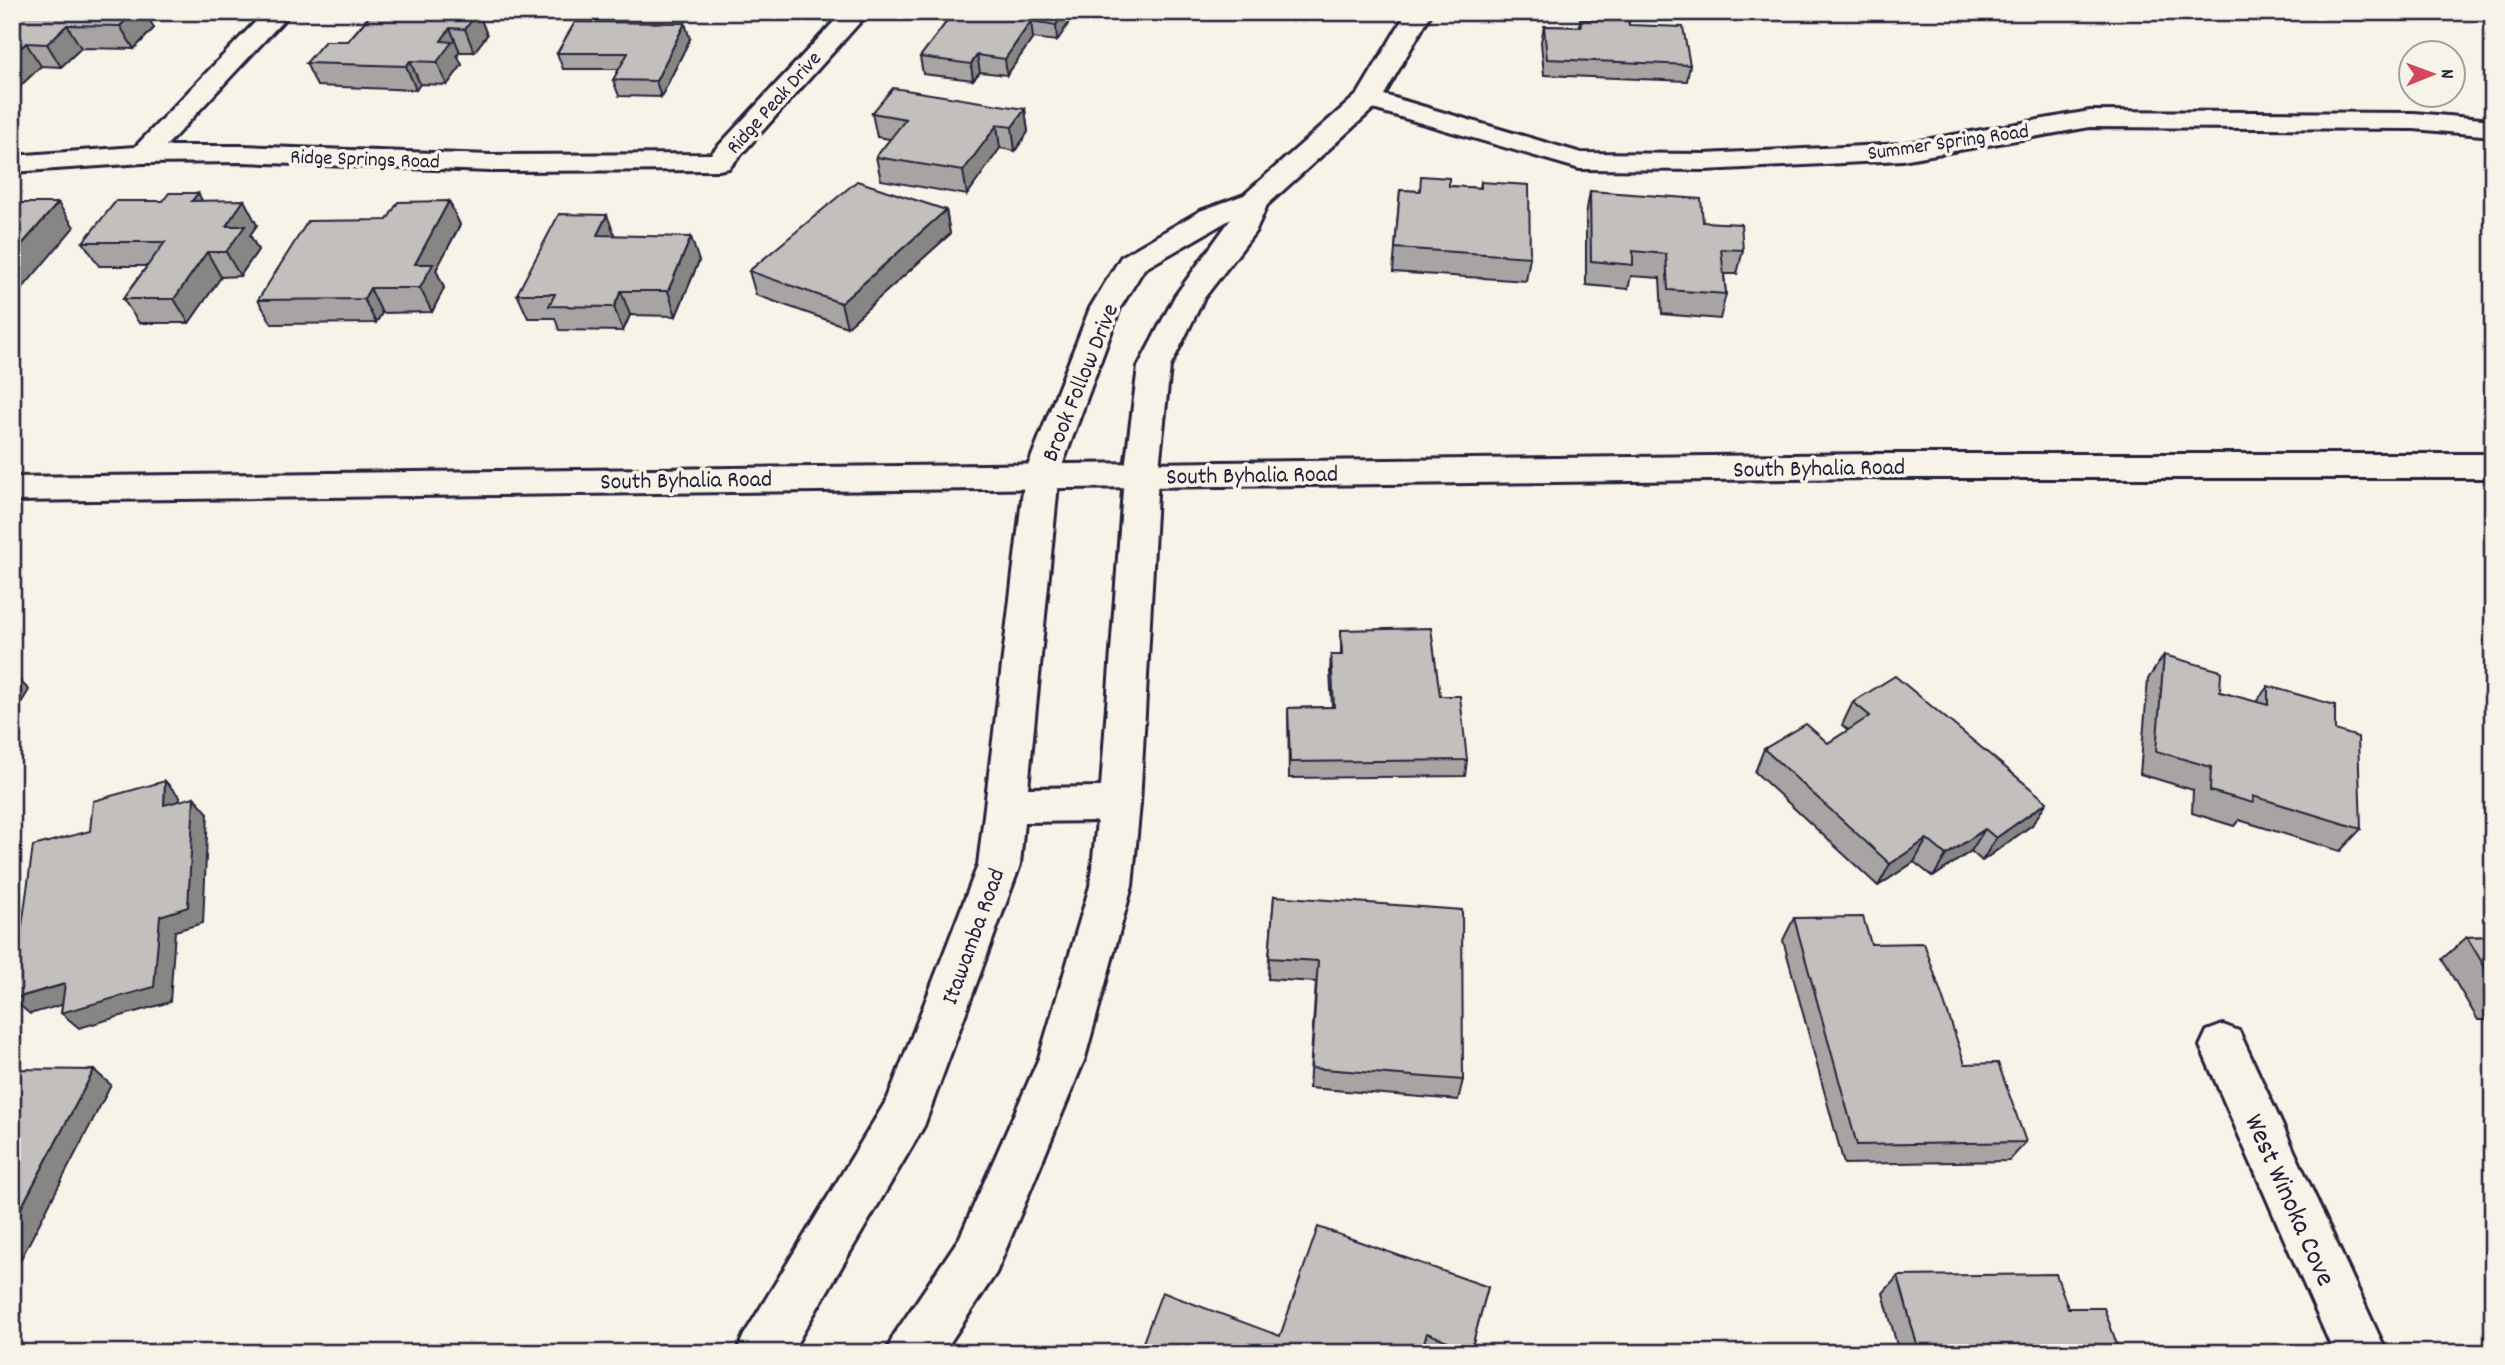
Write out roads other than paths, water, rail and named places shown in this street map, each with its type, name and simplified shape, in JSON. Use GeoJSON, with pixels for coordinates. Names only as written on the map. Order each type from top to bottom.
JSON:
{"type":"FeatureCollection","features":[{"type":"Feature","properties":{"kind":"street"},"geometry":{"type":"LineString","coordinates":[[143,155],[279,12]]}},
{"type":"Feature","properties":{"kind":"street","name":"Ridge Peak Drive"},"geometry":{"type":"LineString","coordinates":[[719,162],[857,12]]}},
{"type":"Feature","properties":{"kind":"street","name":"Brook Follow Drive"},"geometry":{"type":"LineString","coordinates":[[1042,474],[1105,308],[1132,263],[1210,216],[1254,201],[1368,99],[1420,12]]}},
{"type":"Feature","properties":{"kind":"street","name":"Summer Spring Road"},"geometry":{"type":"LineString","coordinates":[[1368,99],[1580,161],[1705,162],[1902,152],[2090,119],[2414,121],[2493,128]]}},
{"type":"Feature","properties":{"kind":"street","name":"Ridge Springs Road"},"geometry":{"type":"LineString","coordinates":[[12,164],[143,155],[242,154],[490,163],[719,162]]}},
{"type":"Feature","properties":{"kind":"street","name":"Brook Follow Drive"},"geometry":{"type":"LineString","coordinates":[[1141,476],[1154,367],[1190,296],[1240,232],[1254,201]]}},
{"type":"Feature","properties":{"kind":"street","name":"South Byhalia Road"},"geometry":{"type":"LineString","coordinates":[[12,489],[1042,474],[1141,476],[1872,466],[2493,466]]}},
{"type":"Feature","properties":{"kind":"street","name":"Itawamba Road"},"geometry":{"type":"LineString","coordinates":[[762,1353],[907,1110],[999,865],[1042,474]]}},
{"type":"Feature","properties":{"kind":"street"},"geometry":{"type":"LineString","coordinates":[[912,1353],[978,1255],[1062,1058],[1111,886],[1120,804],[1141,476]]}},
{"type":"Feature","properties":{"kind":"street"},"geometry":{"type":"LineString","coordinates":[[1006,805],[1120,804]]}},
{"type":"Feature","properties":{"kind":"street","name":"West Winoka Cove"},"geometry":{"type":"LineString","coordinates":[[2223,1046],[2361,1353]]}}]}
